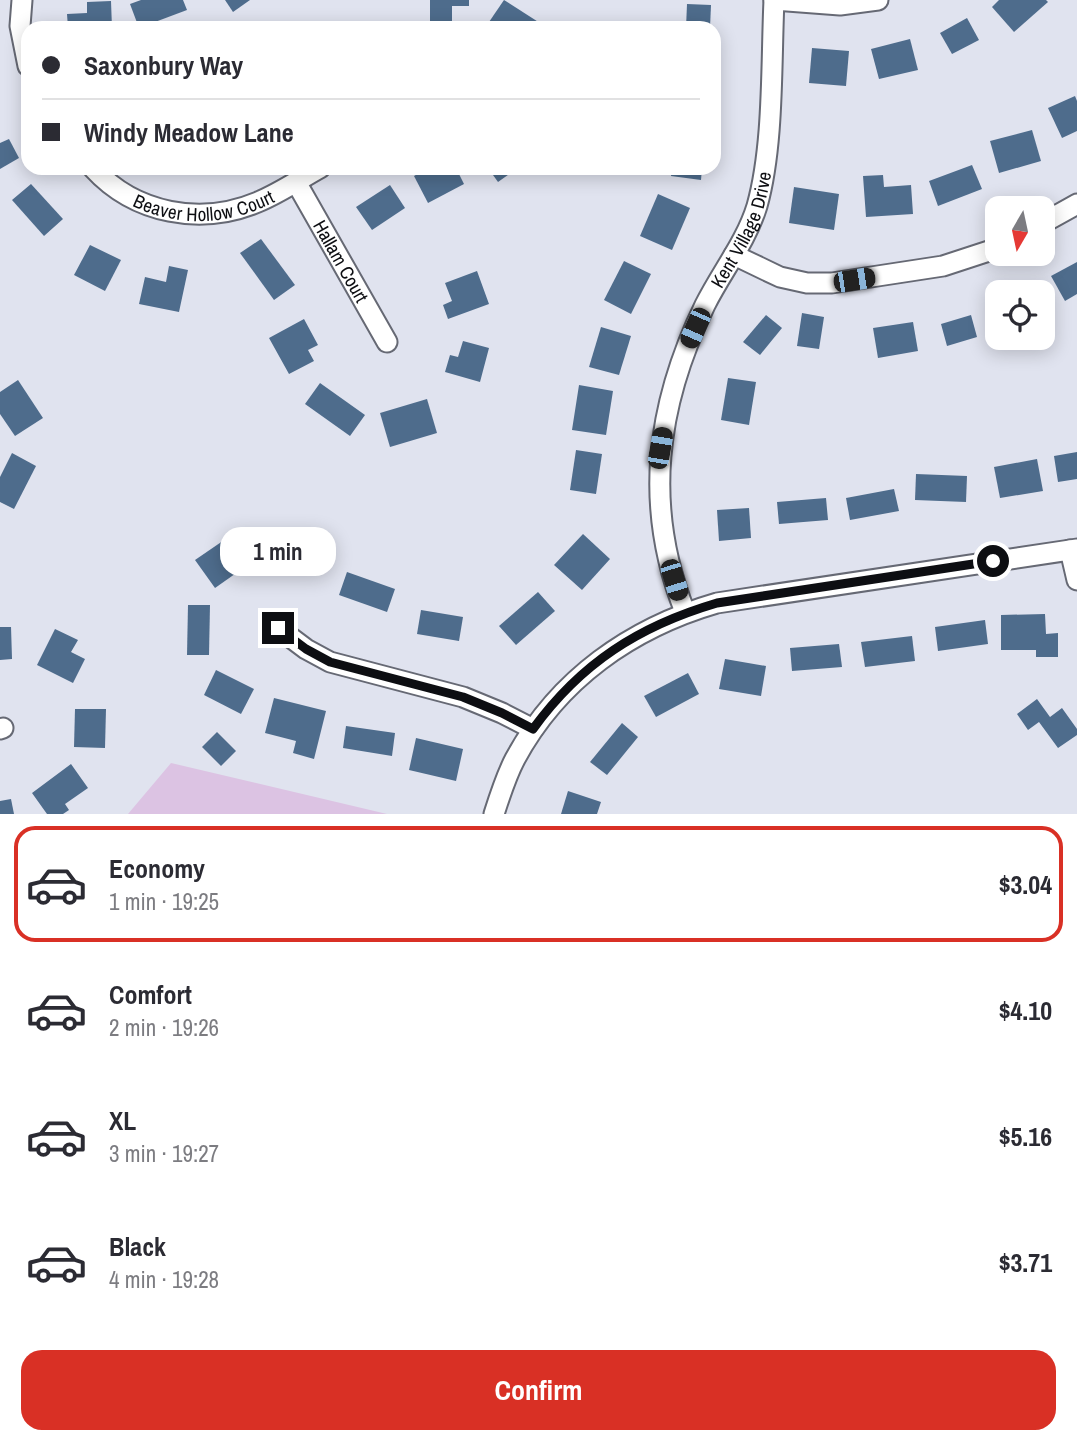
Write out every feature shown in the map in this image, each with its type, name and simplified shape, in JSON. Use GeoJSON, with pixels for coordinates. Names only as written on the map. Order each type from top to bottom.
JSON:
{"type":"FeatureCollection","features":[{"type":"Feature","properties":{"kind":"street"},"geometry":{"type":"LineString","coordinates":[[21,31],[22,0]]}},
{"type":"Feature","properties":{"kind":"street"},"geometry":{"type":"LineString","coordinates":[[774,0],[840,5],[878,0]]}},
{"type":"Feature","properties":{"kind":"street","name":"Kent Village Drive"},"geometry":{"type":"LineString","coordinates":[[685,612],[668,561],[660,522],[660,448],[669,400],[684,354],[706,303],[751,223],[765,173],[774,0]]}},
{"type":"Feature","properties":{"kind":"street","name":"Beaver Hollow Court"},"geometry":{"type":"LineString","coordinates":[[102,175],[126,195],[150,207],[177,213],[208,214],[236,210],[260,202],[308,175]]}},
{"type":"Feature","properties":{"kind":"street","name":"Hallam Court"},"geometry":{"type":"LineString","coordinates":[[296,182],[387,342]]}},
{"type":"Feature","properties":{"kind":"street"},"geometry":{"type":"LineString","coordinates":[[1055,216],[1077,204]]}},
{"type":"Feature","properties":{"kind":"street"},"geometry":{"type":"LineString","coordinates":[[734,255],[780,277],[832,284],[943,266],[985,252]]}},
{"type":"Feature","properties":{"kind":"street"},"geometry":{"type":"LineString","coordinates":[[494,814],[515,759],[548,708],[595,662],[628,639],[685,612],[717,603],[1073,550],[1077,580]]}},
{"type":"Feature","properties":{"kind":"street"},"geometry":{"type":"LineString","coordinates":[[278,628],[306,649],[330,662],[463,697],[533,729]]}},
{"type":"Feature","properties":{"kind":"shaded area"},"geometry":{"type":"Polygon","coordinates":[[[171,763],[387,814],[128,814],[171,763]]]}},
{"type":"Feature","properties":{"kind":"building"},"geometry":{"type":"Polygon","coordinates":[[[141,0],[183,0],[187,10],[158,21],[136,21],[130,4],[141,0]]]}},
{"type":"Feature","properties":{"kind":"building"},"geometry":{"type":"Polygon","coordinates":[[[225,0],[250,0],[233,12],[225,0]]]}},
{"type":"Feature","properties":{"kind":"building"},"geometry":{"type":"Polygon","coordinates":[[[430,0],[469,0],[469,6],[452,6],[452,21],[430,21],[430,0]]]}},
{"type":"Feature","properties":{"kind":"building"},"geometry":{"type":"Polygon","coordinates":[[[504,0],[537,21],[490,21],[504,0]]]}},
{"type":"Feature","properties":{"kind":"building"},"geometry":{"type":"Polygon","coordinates":[[[999,0],[1048,2],[1014,32],[992,7],[999,0]]]}},
{"type":"Feature","properties":{"kind":"building"},"geometry":{"type":"Polygon","coordinates":[[[111,1],[112,21],[68,21],[67,14],[87,13],[87,2],[111,1]]]}},
{"type":"Feature","properties":{"kind":"building"},"geometry":{"type":"Polygon","coordinates":[[[687,4],[711,5],[710,21],[686,21],[687,4]]]}},
{"type":"Feature","properties":{"kind":"building"},"geometry":{"type":"Polygon","coordinates":[[[967,18],[979,40],[952,54],[940,33],[967,18]]]}},
{"type":"Feature","properties":{"kind":"building"},"geometry":{"type":"Polygon","coordinates":[[[910,39],[918,70],[879,79],[871,49],[910,39]]]}},
{"type":"Feature","properties":{"kind":"building"},"geometry":{"type":"Polygon","coordinates":[[[812,48],[849,51],[846,86],[809,83],[812,48]]]}},
{"type":"Feature","properties":{"kind":"building"},"geometry":{"type":"Polygon","coordinates":[[[1075,96],[1077,131],[1062,138],[1048,108],[1075,96]]]}},
{"type":"Feature","properties":{"kind":"building"},"geometry":{"type":"Polygon","coordinates":[[[1032,130],[1041,161],[999,173],[990,141],[1032,130]]]}},
{"type":"Feature","properties":{"kind":"building"},"geometry":{"type":"Polygon","coordinates":[[[9,139],[19,158],[0,169],[0,143],[9,139]]]}},
{"type":"Feature","properties":{"kind":"building"},"geometry":{"type":"Polygon","coordinates":[[[972,165],[982,189],[938,206],[929,181],[972,165]]]}},
{"type":"Feature","properties":{"kind":"building"},"geometry":{"type":"Polygon","coordinates":[[[460,175],[464,184],[428,203],[414,176],[460,175]]]}},
{"type":"Feature","properties":{"kind":"building"},"geometry":{"type":"Polygon","coordinates":[[[493,175],[508,175],[498,182],[493,175]]]}},
{"type":"Feature","properties":{"kind":"building"},"geometry":{"type":"Polygon","coordinates":[[[671,175],[701,175],[701,180],[671,175]]]}},
{"type":"Feature","properties":{"kind":"building"},"geometry":{"type":"Polygon","coordinates":[[[883,175],[884,187],[911,185],[913,214],[866,217],[863,176],[883,175]]]}},
{"type":"Feature","properties":{"kind":"building"},"geometry":{"type":"Polygon","coordinates":[[[31,184],[63,219],[44,236],[12,200],[31,184]]]}},
{"type":"Feature","properties":{"kind":"building"},"geometry":{"type":"Polygon","coordinates":[[[390,185],[405,208],[372,230],[356,207],[390,185]]]}},
{"type":"Feature","properties":{"kind":"building"},"geometry":{"type":"Polygon","coordinates":[[[794,187],[839,194],[834,230],[789,223],[794,187]]]}},
{"type":"Feature","properties":{"kind":"building"},"geometry":{"type":"Polygon","coordinates":[[[658,194],[690,208],[672,250],[640,236],[658,194]]]}},
{"type":"Feature","properties":{"kind":"building"},"geometry":{"type":"Polygon","coordinates":[[[261,239],[295,285],[274,300],[240,253],[261,239]]]}},
{"type":"Feature","properties":{"kind":"building"},"geometry":{"type":"Polygon","coordinates":[[[90,245],[121,260],[105,291],[74,275],[90,245]]]}},
{"type":"Feature","properties":{"kind":"building"},"geometry":{"type":"Polygon","coordinates":[[[624,261],[651,274],[631,314],[604,300],[624,261]]]}},
{"type":"Feature","properties":{"kind":"building"},"geometry":{"type":"Polygon","coordinates":[[[1077,262],[1077,294],[1065,301],[1051,276],[1077,262]]]}},
{"type":"Feature","properties":{"kind":"building"},"geometry":{"type":"Polygon","coordinates":[[[169,266],[188,270],[179,312],[139,304],[145,277],[166,282],[169,266]]]}},
{"type":"Feature","properties":{"kind":"building"},"geometry":{"type":"Polygon","coordinates":[[[477,271],[489,304],[448,319],[443,305],[452,301],[445,283],[477,271]]]}},
{"type":"Feature","properties":{"kind":"building"},"geometry":{"type":"Polygon","coordinates":[[[802,313],[824,317],[819,349],[797,346],[802,313]]]}},
{"type":"Feature","properties":{"kind":"building"},"geometry":{"type":"Polygon","coordinates":[[[766,315],[782,328],[760,355],[743,342],[766,315]]]}},
{"type":"Feature","properties":{"kind":"building"},"geometry":{"type":"Polygon","coordinates":[[[971,315],[977,337],[947,346],[941,324],[971,315]]]}},
{"type":"Feature","properties":{"kind":"building"},"geometry":{"type":"Polygon","coordinates":[[[304,319],[318,345],[308,350],[314,361],[289,374],[269,338],[304,319]]]}},
{"type":"Feature","properties":{"kind":"building"},"geometry":{"type":"Polygon","coordinates":[[[913,322],[918,351],[878,358],[873,328],[913,322]]]}},
{"type":"Feature","properties":{"kind":"building"},"geometry":{"type":"Polygon","coordinates":[[[601,327],[631,336],[619,375],[589,367],[601,327]]]}},
{"type":"Feature","properties":{"kind":"building"},"geometry":{"type":"Polygon","coordinates":[[[463,341],[489,348],[480,382],[445,372],[450,355],[458,357],[463,341]]]}},
{"type":"Feature","properties":{"kind":"building"},"geometry":{"type":"Polygon","coordinates":[[[728,378],[756,382],[749,425],[721,420],[728,378]]]}},
{"type":"Feature","properties":{"kind":"building"},"geometry":{"type":"Polygon","coordinates":[[[18,380],[43,418],[15,436],[0,414],[0,392],[18,380]]]}},
{"type":"Feature","properties":{"kind":"building"},"geometry":{"type":"Polygon","coordinates":[[[320,383],[365,415],[350,436],[305,404],[320,383]]]}},
{"type":"Feature","properties":{"kind":"building"},"geometry":{"type":"Polygon","coordinates":[[[579,385],[613,391],[606,435],[572,430],[579,385]]]}},
{"type":"Feature","properties":{"kind":"building"},"geometry":{"type":"Polygon","coordinates":[[[427,399],[437,433],[390,447],[380,413],[427,399]]]}},
{"type":"Feature","properties":{"kind":"building"},"geometry":{"type":"Polygon","coordinates":[[[576,450],[602,454],[596,494],[570,490],[576,450]]]}},
{"type":"Feature","properties":{"kind":"building"},"geometry":{"type":"Polygon","coordinates":[[[1077,452],[1077,479],[1058,482],[1054,456],[1077,452]]]}},
{"type":"Feature","properties":{"kind":"building"},"geometry":{"type":"Polygon","coordinates":[[[12,453],[36,466],[14,509],[0,502],[0,477],[12,453]]]}},
{"type":"Feature","properties":{"kind":"building"},"geometry":{"type":"Polygon","coordinates":[[[1037,459],[1043,491],[1000,498],[994,467],[1037,459]]]}},
{"type":"Feature","properties":{"kind":"building"},"geometry":{"type":"Polygon","coordinates":[[[916,474],[967,476],[966,502],[915,500],[916,474]]]}},
{"type":"Feature","properties":{"kind":"building"},"geometry":{"type":"Polygon","coordinates":[[[894,489],[899,511],[850,520],[846,498],[894,489]]]}},
{"type":"Feature","properties":{"kind":"building"},"geometry":{"type":"Polygon","coordinates":[[[826,498],[828,520],[779,524],[777,502],[826,498]]]}},
{"type":"Feature","properties":{"kind":"building"},"geometry":{"type":"Polygon","coordinates":[[[749,508],[751,538],[719,541],[717,510],[749,508]]]}},
{"type":"Feature","properties":{"kind":"building"},"geometry":{"type":"Polygon","coordinates":[[[313,530],[314,559],[266,561],[265,531],[313,530]]]}},
{"type":"Feature","properties":{"kind":"building"},"geometry":{"type":"Polygon","coordinates":[[[233,534],[252,562],[215,588],[195,560],[233,534]]]}},
{"type":"Feature","properties":{"kind":"building"},"geometry":{"type":"Polygon","coordinates":[[[583,534],[610,559],[582,590],[554,565],[583,534]]]}},
{"type":"Feature","properties":{"kind":"building"},"geometry":{"type":"Polygon","coordinates":[[[347,572],[395,589],[387,612],[339,595],[347,572]]]}},
{"type":"Feature","properties":{"kind":"building"},"geometry":{"type":"Polygon","coordinates":[[[538,592],[555,611],[516,645],[499,626],[538,592]]]}},
{"type":"Feature","properties":{"kind":"building"},"geometry":{"type":"Polygon","coordinates":[[[188,605],[210,605],[209,655],[187,655],[188,605]]]}},
{"type":"Feature","properties":{"kind":"building"},"geometry":{"type":"Polygon","coordinates":[[[421,610],[463,617],[459,641],[417,634],[421,610]]]}},
{"type":"Feature","properties":{"kind":"building"},"geometry":{"type":"Polygon","coordinates":[[[1045,614],[1046,634],[1058,633],[1058,657],[1036,657],[1036,650],[1001,650],[1001,615],[1045,614]]]}},
{"type":"Feature","properties":{"kind":"building"},"geometry":{"type":"Polygon","coordinates":[[[985,620],[988,644],[938,651],[935,627],[985,620]]]}},
{"type":"Feature","properties":{"kind":"building"},"geometry":{"type":"Polygon","coordinates":[[[0,627],[11,627],[12,659],[0,660],[0,627]]]}},
{"type":"Feature","properties":{"kind":"building"},"geometry":{"type":"Polygon","coordinates":[[[55,629],[78,640],[71,652],[85,659],[73,683],[37,665],[55,629]]]}},
{"type":"Feature","properties":{"kind":"building"},"geometry":{"type":"Polygon","coordinates":[[[912,636],[915,661],[865,667],[861,642],[912,636]]]}},
{"type":"Feature","properties":{"kind":"building"},"geometry":{"type":"Polygon","coordinates":[[[839,644],[842,667],[792,671],[790,648],[839,644]]]}},
{"type":"Feature","properties":{"kind":"building"},"geometry":{"type":"Polygon","coordinates":[[[725,659],[766,666],[761,696],[719,689],[725,659]]]}},
{"type":"Feature","properties":{"kind":"building"},"geometry":{"type":"Polygon","coordinates":[[[216,670],[254,689],[241,714],[204,695],[216,670]]]}},
{"type":"Feature","properties":{"kind":"building"},"geometry":{"type":"Polygon","coordinates":[[[688,673],[699,694],[656,717],[644,696],[688,673]]]}},
{"type":"Feature","properties":{"kind":"building"},"geometry":{"type":"Polygon","coordinates":[[[274,698],[326,711],[314,759],[293,753],[296,741],[265,733],[274,698]]]}},
{"type":"Feature","properties":{"kind":"building"},"geometry":{"type":"Polygon","coordinates":[[[1037,699],[1050,717],[1062,708],[1077,729],[1077,735],[1058,748],[1039,722],[1028,730],[1017,714],[1037,699]]]}},
{"type":"Feature","properties":{"kind":"building"},"geometry":{"type":"Polygon","coordinates":[[[75,709],[106,709],[105,748],[74,747],[75,709]]]}},
{"type":"Feature","properties":{"kind":"building"},"geometry":{"type":"Polygon","coordinates":[[[622,723],[638,737],[607,775],[590,762],[622,723]]]}},
{"type":"Feature","properties":{"kind":"building"},"geometry":{"type":"Polygon","coordinates":[[[346,726],[395,733],[392,756],[343,748],[346,726]]]}},
{"type":"Feature","properties":{"kind":"building"},"geometry":{"type":"Polygon","coordinates":[[[217,732],[236,751],[221,766],[202,747],[217,732]]]}},
{"type":"Feature","properties":{"kind":"building"},"geometry":{"type":"Polygon","coordinates":[[[416,738],[463,749],[456,781],[409,770],[416,738]]]}},
{"type":"Feature","properties":{"kind":"building"},"geometry":{"type":"Polygon","coordinates":[[[71,764],[88,788],[65,804],[69,810],[63,814],[47,814],[32,793],[71,764]]]}},
{"type":"Feature","properties":{"kind":"building"},"geometry":{"type":"Polygon","coordinates":[[[568,791],[601,802],[597,814],[561,814],[568,791]]]}},
{"type":"Feature","properties":{"kind":"building"},"geometry":{"type":"Polygon","coordinates":[[[11,799],[14,814],[0,814],[0,801],[11,799]]]}},
{"type":"Feature","properties":{"kind":"route"},"geometry":{"type":"LineString","coordinates":[[278,628],[306,649],[330,662],[463,697],[533,729],[548,708],[595,662],[628,639],[685,612],[717,603],[993,561]]}}]}
